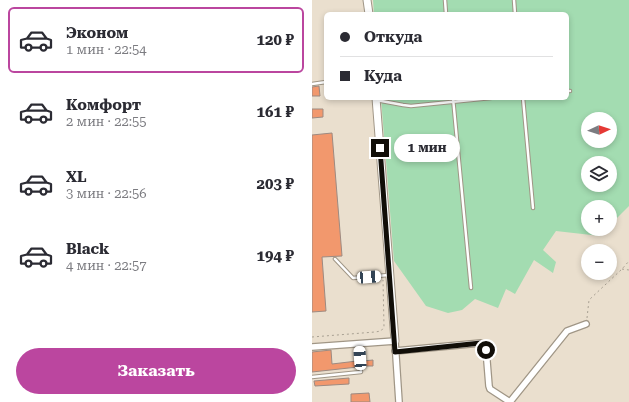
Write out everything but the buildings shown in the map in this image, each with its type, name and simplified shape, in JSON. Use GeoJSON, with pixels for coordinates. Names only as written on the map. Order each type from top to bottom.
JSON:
{"type":"FeatureCollection","features":[{"type":"Feature","properties":{"kind":"street"},"geometry":{"type":"LineString","coordinates":[[367,0],[369,12]]}},
{"type":"Feature","properties":{"kind":"street"},"geometry":{"type":"LineString","coordinates":[[376,100],[387,276],[395,341],[399,402]]}},
{"type":"Feature","properties":{"kind":"street"},"geometry":{"type":"LineString","coordinates":[[395,352],[481,343],[485,345],[486,350],[488,386],[490,389],[510,402],[567,331],[586,324]]}},
{"type":"Feature","properties":{"kind":"street"},"geometry":{"type":"LineString","coordinates":[[312,347],[395,341]]}},
{"type":"Feature","properties":{"kind":"lane"},"geometry":{"type":"LineString","coordinates":[[445,0],[446,12]]}},
{"type":"Feature","properties":{"kind":"lane"},"geometry":{"type":"LineString","coordinates":[[514,0],[515,12]]}},
{"type":"Feature","properties":{"kind":"lane"},"geometry":{"type":"LineString","coordinates":[[312,84],[324,82]]}},
{"type":"Feature","properties":{"kind":"lane"},"geometry":{"type":"LineString","coordinates":[[380,100],[411,106],[472,100]]}},
{"type":"Feature","properties":{"kind":"lane"},"geometry":{"type":"LineString","coordinates":[[523,100],[533,208]]}},
{"type":"Feature","properties":{"kind":"lane"},"geometry":{"type":"LineString","coordinates":[[453,102],[471,288]]}},
{"type":"Feature","properties":{"kind":"lane"},"geometry":{"type":"LineString","coordinates":[[336,259],[353,278],[387,276]]}},
{"type":"Feature","properties":{"kind":"lane"},"geometry":{"type":"LineString","coordinates":[[312,377],[361,372],[359,343]]}},
{"type":"Feature","properties":{"kind":"path"},"geometry":{"type":"LineString","coordinates":[[586,324],[589,300],[622,270],[629,261]]}},
{"type":"Feature","properties":{"kind":"path"},"geometry":{"type":"LineString","coordinates":[[622,270],[629,270]]}},
{"type":"Feature","properties":{"kind":"path"},"geometry":{"type":"LineString","coordinates":[[312,337],[381,331],[384,327],[387,276]]}},
{"type":"Feature","properties":{"kind":"green space"},"geometry":{"type":"Polygon","coordinates":[[[373,0],[629,0],[629,206],[617,218],[617,200],[581,200],[581,234],[556,231],[543,250],[556,262],[553,273],[534,260],[515,294],[506,289],[498,308],[475,299],[462,310],[448,313],[426,306],[394,261],[381,100],[569,100],[569,12],[374,12],[373,0]]]}},
{"type":"Feature","properties":{"kind":"route"},"geometry":{"type":"LineString","coordinates":[[380,148],[395,352],[481,343],[485,345],[486,350]]}}]}
